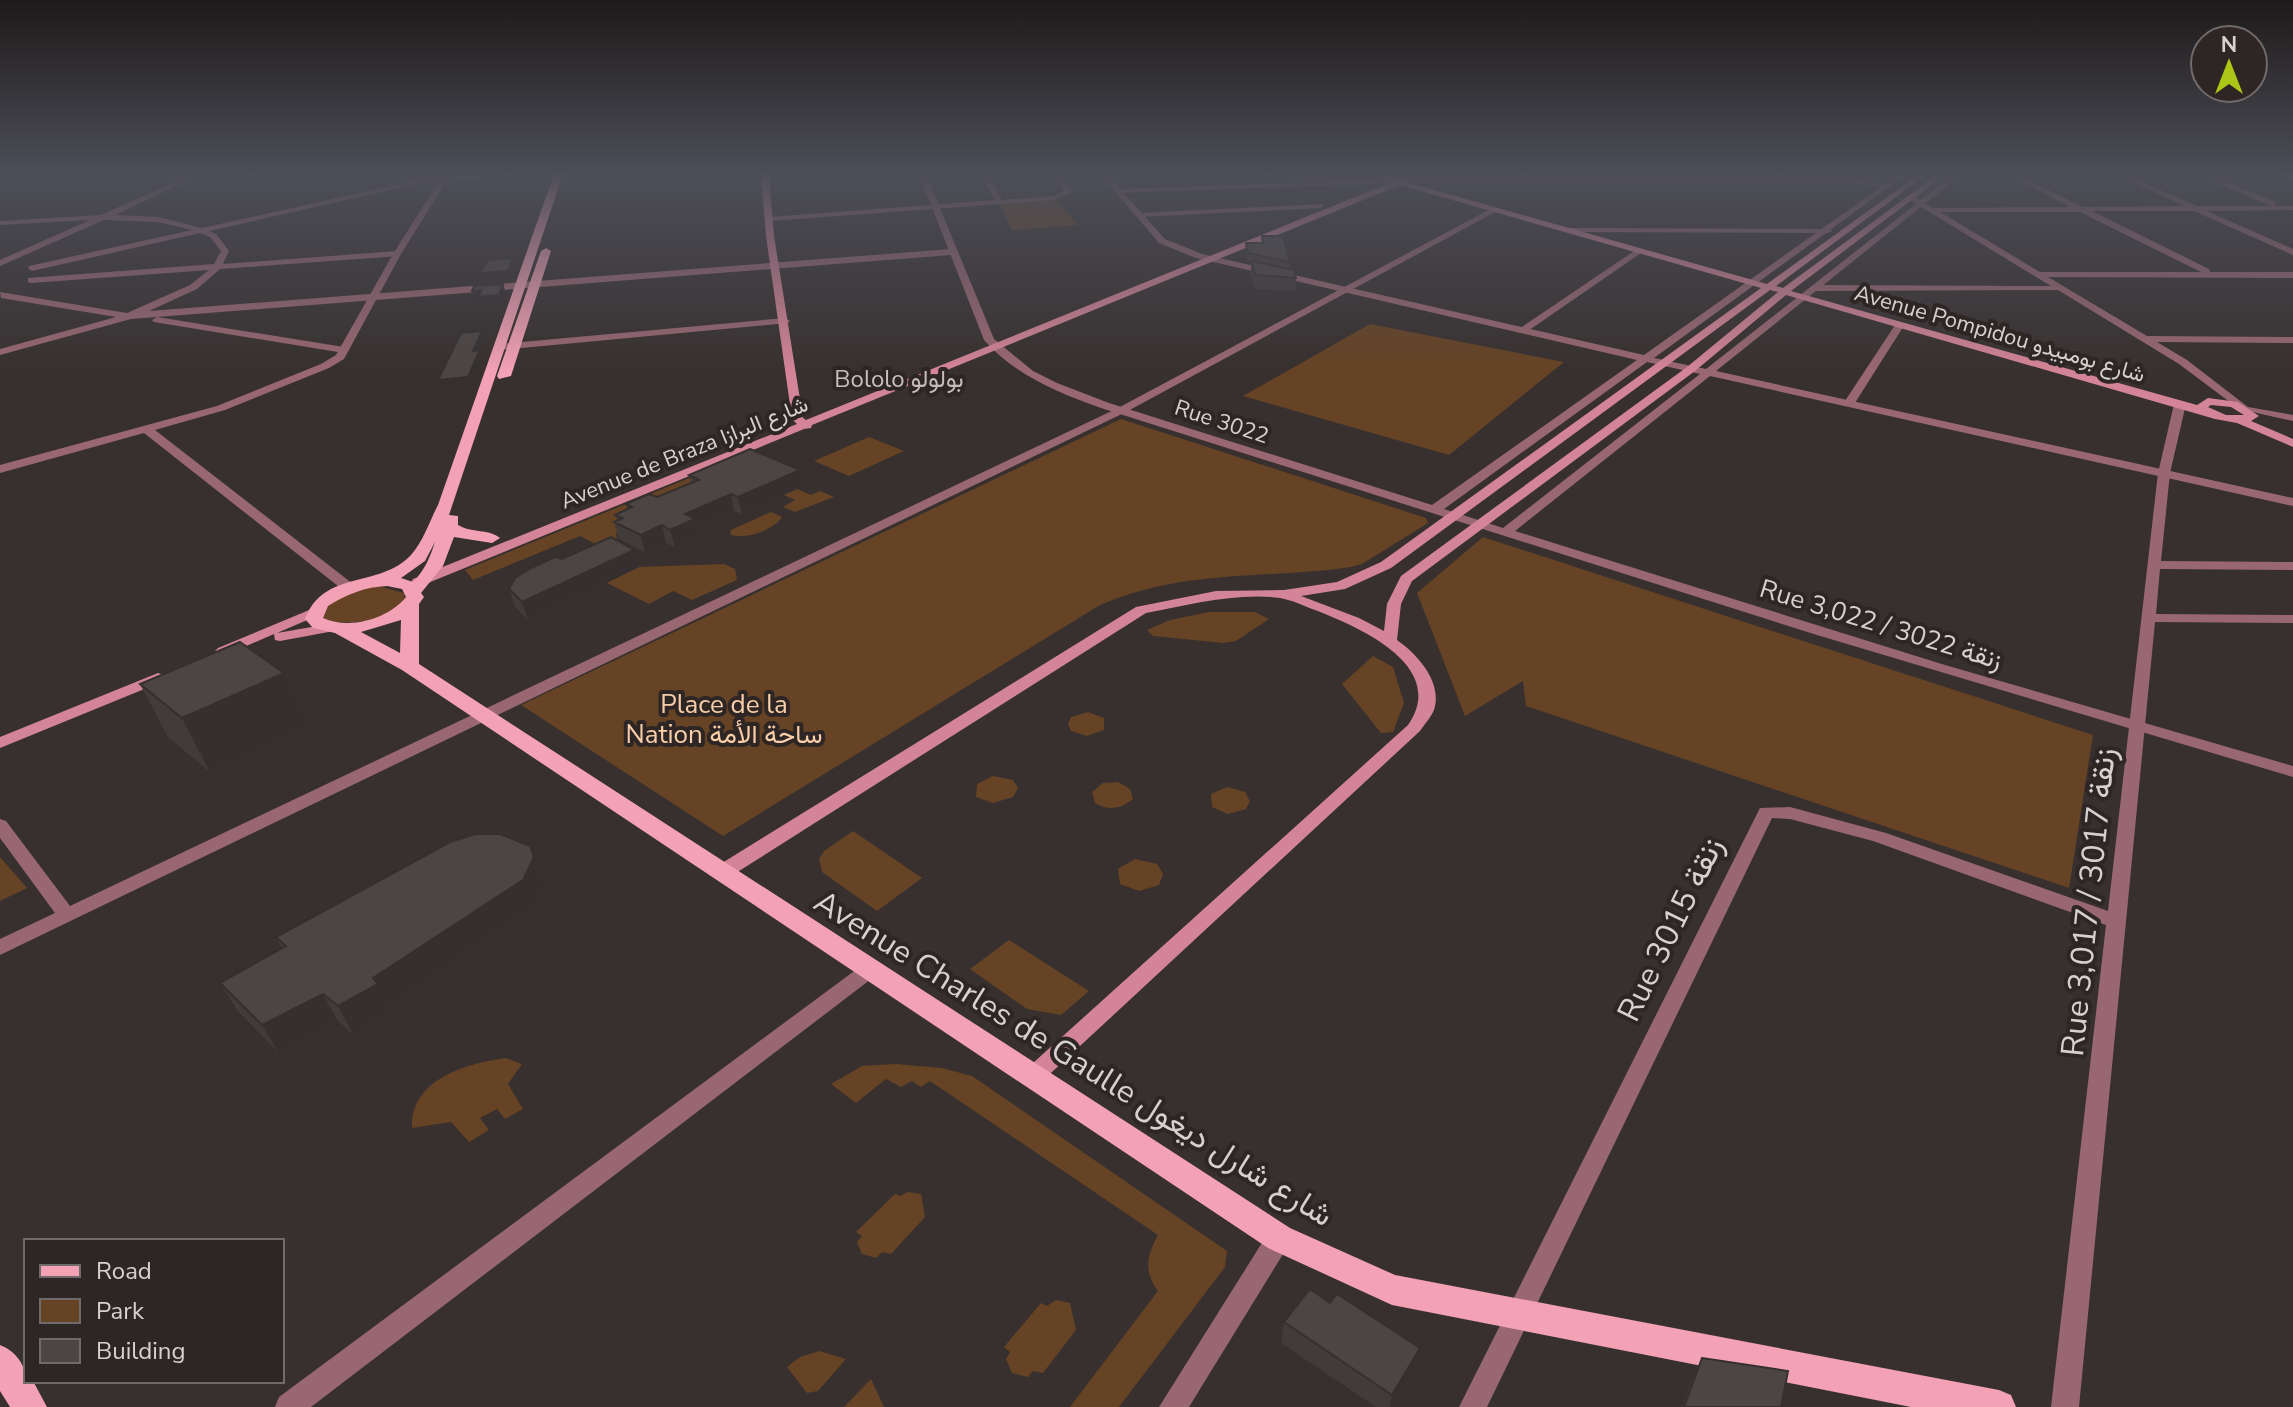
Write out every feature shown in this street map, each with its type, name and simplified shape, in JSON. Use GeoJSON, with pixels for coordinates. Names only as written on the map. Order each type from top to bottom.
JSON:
{"type":"FeatureCollection","features":[{"type":"Feature","properties":{"kind":"main road"},"geometry":{"type":"LineString","coordinates":[[536,240],[446,505],[402,589],[388,619],[213,655],[314,612],[320,603],[348,587],[402,589],[434,570],[550,240]]}},
{"type":"Feature","properties":{"kind":"main road"},"geometry":{"type":"LineString","coordinates":[[772,240],[802,422]]}},
{"type":"Feature","properties":{"kind":"main road","name":"Avenue de Braza شارع البرازا"},"geometry":{"type":"LineString","coordinates":[[434,570],[802,422],[1239,240]]}},
{"type":"Feature","properties":{"kind":"main road","name":"Avenue de Braza شارع البرازا"},"geometry":{"type":"LineString","coordinates":[[992,343],[1254,240]]}},
{"type":"Feature","properties":{"kind":"main road","name":"Avenue Pompidou شارع بومبيدو"},"geometry":{"type":"LineString","coordinates":[[1601,240],[2158,396]]}},
{"type":"Feature","properties":{"kind":"main road"},"geometry":{"type":"LineString","coordinates":[[721,873],[1120,620],[1164,603],[1250,593],[1284,594],[1340,586],[1386,565],[1455,517],[1761,284],[1827,240]]}},
{"type":"Feature","properties":{"kind":"main road"},"geometry":{"type":"LineString","coordinates":[[1390,639],[1394,604],[1406,579],[1691,369],[1785,291],[1860,240]]}},
{"type":"Feature","properties":{"kind":"main road"},"geometry":{"type":"LineString","coordinates":[[2158,396],[2180,404],[2246,413],[2293,443]]}},
{"type":"Feature","properties":{"kind":"main road"},"geometry":{"type":"LineString","coordinates":[[2158,396],[2203,407],[2215,401],[2293,433]]}},
{"type":"Feature","properties":{"kind":"main road","name":"Avenue de Braza شارع البرازا"},"geometry":{"type":"LineString","coordinates":[[402,589],[492,538],[744,445]]}},
{"type":"Feature","properties":{"kind":"main road"},"geometry":{"type":"LineString","coordinates":[[448,527],[465,536],[492,538]]}},
{"type":"Feature","properties":{"kind":"main road"},"geometry":{"type":"LineString","coordinates":[[402,589],[409,666]]}},
{"type":"Feature","properties":{"kind":"main road"},"geometry":{"type":"LineString","coordinates":[[1031,1078],[1414,728],[1427,705],[1423,678],[1390,639],[1336,612],[1284,594]]}},
{"type":"Feature","properties":{"kind":"main road","name":"Avenue Charles de Gaulle شارع شارل ديغول"},"geometry":{"type":"LineString","coordinates":[[314,612],[319,624],[335,628],[409,666],[481,717],[1279,1238],[1392,1290],[1999,1407]]}},
{"type":"Feature","properties":{"kind":"main road"},"geometry":{"type":"LineString","coordinates":[[0,743],[179,669]]}},
{"type":"Feature","properties":{"kind":"main road"},"geometry":{"type":"LineString","coordinates":[[0,1361],[30,1407]]}},
{"type":"Feature","properties":{"kind":"street"},"geometry":{"type":"LineString","coordinates":[[0,263],[52,240]]}},
{"type":"Feature","properties":{"kind":"street"},"geometry":{"type":"LineString","coordinates":[[0,263],[32,268],[156,240]]}},
{"type":"Feature","properties":{"kind":"street"},"geometry":{"type":"LineString","coordinates":[[0,352],[128,316],[190,289],[219,266],[224,247],[215,240]]}},
{"type":"Feature","properties":{"kind":"street"},"geometry":{"type":"LineString","coordinates":[[0,469],[149,431],[290,383],[325,366],[344,350],[405,240]]}},
{"type":"Feature","properties":{"kind":"street"},"geometry":{"type":"LineString","coordinates":[[947,240],[992,343]]}},
{"type":"Feature","properties":{"kind":"street"},"geometry":{"type":"LineString","coordinates":[[1161,240],[1199,256],[1522,331],[2293,502]]}},
{"type":"Feature","properties":{"kind":"street"},"geometry":{"type":"LineString","coordinates":[[0,948],[1122,410],[1438,240]]}},
{"type":"Feature","properties":{"kind":"street"},"geometry":{"type":"LineString","coordinates":[[1434,510],[1644,359],[1761,284],[1817,240]]}},
{"type":"Feature","properties":{"kind":"street"},"geometry":{"type":"LineString","coordinates":[[1505,533],[1705,372],[1817,288],[1872,240]]}},
{"type":"Feature","properties":{"kind":"street"},"geometry":{"type":"LineString","coordinates":[[1973,240],[2205,385],[2215,401]]}},
{"type":"Feature","properties":{"kind":"street"},"geometry":{"type":"LineString","coordinates":[[1982,240],[2206,377],[2246,413],[2293,418]]}},
{"type":"Feature","properties":{"kind":"street"},"geometry":{"type":"LineString","coordinates":[[2142,240],[2212,274]]}},
{"type":"Feature","properties":{"kind":"street"},"geometry":{"type":"LineString","coordinates":[[2265,240],[2293,252]]}},
{"type":"Feature","properties":{"kind":"street"},"geometry":{"type":"LineString","coordinates":[[1522,331],[1640,251]]}},
{"type":"Feature","properties":{"kind":"street"},"geometry":{"type":"LineString","coordinates":[[128,316],[951,252]]}},
{"type":"Feature","properties":{"kind":"street"},"geometry":{"type":"LineString","coordinates":[[1,295],[31,280],[397,254]]}},
{"type":"Feature","properties":{"kind":"street"},"geometry":{"type":"LineString","coordinates":[[31,280],[36,272],[32,268]]}},
{"type":"Feature","properties":{"kind":"street"},"geometry":{"type":"LineString","coordinates":[[2041,274],[2293,275]]}},
{"type":"Feature","properties":{"kind":"street"},"geometry":{"type":"LineString","coordinates":[[1817,288],[2054,289]]}},
{"type":"Feature","properties":{"kind":"street"},"geometry":{"type":"LineString","coordinates":[[1,295],[344,350]]}},
{"type":"Feature","properties":{"kind":"street"},"geometry":{"type":"LineString","coordinates":[[499,347],[785,321]]}},
{"type":"Feature","properties":{"kind":"street"},"geometry":{"type":"LineString","coordinates":[[1849,404],[1900,324]]}},
{"type":"Feature","properties":{"kind":"street"},"geometry":{"type":"LineString","coordinates":[[2145,339],[2293,340]]}},
{"type":"Feature","properties":{"kind":"street","name":"Rue 3022"},"geometry":{"type":"LineString","coordinates":[[992,343],[1048,382],[1122,410],[1455,517]]}},
{"type":"Feature","properties":{"kind":"street","name":"Rue 3,017 / زنقة 3017"},"geometry":{"type":"LineString","coordinates":[[2065,1407],[2164,473],[2180,404]]}},
{"type":"Feature","properties":{"kind":"street"},"geometry":{"type":"LineString","coordinates":[[149,431],[348,587]]}},
{"type":"Feature","properties":{"kind":"street","name":"Rue 3,022 / زنقة 3022"},"geometry":{"type":"LineString","coordinates":[[1455,517],[2136,728],[2293,772]]}},
{"type":"Feature","properties":{"kind":"street"},"geometry":{"type":"LineString","coordinates":[[2154,565],[2293,566]]}},
{"type":"Feature","properties":{"kind":"street"},"geometry":{"type":"LineString","coordinates":[[2149,618],[2293,619]]}},
{"type":"Feature","properties":{"kind":"street","name":"Rue 3015 زنقة"},"geometry":{"type":"LineString","coordinates":[[1473,1407],[1766,812],[1790,811],[1844,827],[2116,921]]}},
{"type":"Feature","properties":{"kind":"street"},"geometry":{"type":"LineString","coordinates":[[0,825],[67,916]]}},
{"type":"Feature","properties":{"kind":"street"},"geometry":{"type":"LineString","coordinates":[[289,1407],[868,971]]}},
{"type":"Feature","properties":{"kind":"street"},"geometry":{"type":"LineString","coordinates":[[1173,1407],[1279,1238]]}},
{"type":"Feature","properties":{"kind":"green space"},"geometry":{"type":"Polygon","coordinates":[[[1370,324],[1564,362],[1449,455],[1243,396],[1370,324]]]}},
{"type":"Feature","properties":{"kind":"green space","name":"Place de la Nation ساحة الأمة"},"geometry":{"type":"Polygon","coordinates":[[[1121,419],[1426,518],[1428,523],[1362,564],[1351,567],[1194,580],[1132,593],[1100,605],[723,836],[521,705],[1121,419]]]}},
{"type":"Feature","properties":{"kind":"green space"},"geometry":{"type":"Polygon","coordinates":[[[869,437],[904,451],[849,476],[814,461],[869,437]]]}},
{"type":"Feature","properties":{"kind":"green space"},"geometry":{"type":"Polygon","coordinates":[[[738,458],[616,533],[617,541],[609,551],[580,536],[473,580],[465,570],[738,458]]]}},
{"type":"Feature","properties":{"kind":"green space"},"geometry":{"type":"Polygon","coordinates":[[[797,489],[811,495],[820,491],[834,497],[795,512],[783,507],[795,500],[784,495],[797,489]]]}},
{"type":"Feature","properties":{"kind":"green space"},"geometry":{"type":"Polygon","coordinates":[[[771,512],[782,517],[766,530],[743,536],[730,534],[731,530],[771,512]]]}},
{"type":"Feature","properties":{"kind":"green space"},"geometry":{"type":"Polygon","coordinates":[[[1483,537],[2093,735],[2069,888],[1526,706],[1523,681],[1465,716],[1417,593],[1483,537]]]}},
{"type":"Feature","properties":{"kind":"green space"},"geometry":{"type":"Polygon","coordinates":[[[724,564],[735,569],[737,580],[692,600],[673,591],[649,604],[607,583],[639,567],[724,564]]]}},
{"type":"Feature","properties":{"kind":"green space"},"geometry":{"type":"Polygon","coordinates":[[[378,586],[404,593],[405,599],[378,618],[324,621],[321,615],[324,608],[336,597],[378,586]]]}},
{"type":"Feature","properties":{"kind":"green space"},"geometry":{"type":"Polygon","coordinates":[[[1209,612],[1255,612],[1269,619],[1236,641],[1223,643],[1153,636],[1147,630],[1170,620],[1209,612]]]}},
{"type":"Feature","properties":{"kind":"green space"},"geometry":{"type":"Polygon","coordinates":[[[1373,656],[1393,667],[1404,703],[1393,732],[1381,733],[1342,684],[1373,656]]]}},
{"type":"Feature","properties":{"kind":"green space"},"geometry":{"type":"Polygon","coordinates":[[[1088,712],[1104,718],[1104,730],[1087,736],[1071,731],[1068,724],[1071,717],[1088,712]]]}},
{"type":"Feature","properties":{"kind":"green space"},"geometry":{"type":"Polygon","coordinates":[[[993,776],[1013,780],[1018,788],[1013,797],[993,803],[976,797],[977,784],[993,776]]]}},
{"type":"Feature","properties":{"kind":"green space"},"geometry":{"type":"Polygon","coordinates":[[[1118,782],[1130,789],[1133,799],[1114,808],[1095,803],[1092,792],[1103,783],[1118,782]]]}},
{"type":"Feature","properties":{"kind":"green space"},"geometry":{"type":"Polygon","coordinates":[[[1227,787],[1245,792],[1250,801],[1246,809],[1228,814],[1212,807],[1211,794],[1227,787]]]}},
{"type":"Feature","properties":{"kind":"green space"},"geometry":{"type":"Polygon","coordinates":[[[853,831],[922,878],[877,911],[822,872],[819,859],[824,851],[853,831]]]}},
{"type":"Feature","properties":{"kind":"green space"},"geometry":{"type":"Polygon","coordinates":[[[0,857],[27,888],[0,901],[0,857]]]}},
{"type":"Feature","properties":{"kind":"green space"},"geometry":{"type":"Polygon","coordinates":[[[1135,859],[1157,864],[1163,874],[1159,885],[1139,891],[1120,884],[1118,869],[1135,859]]]}},
{"type":"Feature","properties":{"kind":"green space"},"geometry":{"type":"Polygon","coordinates":[[[1009,940],[1089,991],[1061,1015],[1027,1009],[970,969],[1009,940]]]}},
{"type":"Feature","properties":{"kind":"green space"},"geometry":{"type":"Polygon","coordinates":[[[506,1058],[522,1064],[508,1084],[523,1109],[505,1119],[497,1109],[480,1118],[489,1130],[469,1142],[451,1122],[412,1128],[420,1097],[444,1076],[475,1064],[506,1058]]]}},
{"type":"Feature","properties":{"kind":"green space"},"geometry":{"type":"Polygon","coordinates":[[[896,1064],[942,1068],[972,1076],[1227,1251],[1225,1267],[1119,1407],[1070,1407],[1158,1291],[1150,1276],[1148,1263],[1158,1235],[930,1081],[921,1087],[912,1081],[901,1087],[886,1079],[856,1103],[831,1084],[862,1066],[896,1064]]]}},
{"type":"Feature","properties":{"kind":"green space"},"geometry":{"type":"Polygon","coordinates":[[[908,1192],[921,1194],[925,1217],[891,1254],[882,1252],[876,1258],[862,1254],[857,1242],[862,1236],[856,1232],[895,1194],[900,1196],[908,1192]]]}},
{"type":"Feature","properties":{"kind":"green space"},"geometry":{"type":"Polygon","coordinates":[[[1056,1300],[1070,1303],[1076,1330],[1043,1373],[1033,1371],[1028,1377],[1012,1373],[1006,1359],[1010,1352],[1004,1347],[1041,1303],[1047,1306],[1056,1300]]]}},
{"type":"Feature","properties":{"kind":"green space"},"geometry":{"type":"Polygon","coordinates":[[[819,1351],[846,1359],[818,1391],[807,1393],[787,1367],[800,1357],[819,1351]]]}},
{"type":"Feature","properties":{"kind":"green space"},"geometry":{"type":"Polygon","coordinates":[[[871,1379],[884,1407],[844,1407],[871,1379]]]}},
{"type":"Feature","properties":{"kind":"building"},"geometry":{"type":"Polygon","coordinates":[[[1263,240],[1284,240],[1290,262],[1248,253],[1246,243],[1263,243],[1263,240]]]}},
{"type":"Feature","properties":{"kind":"building"},"geometry":{"type":"Polygon","coordinates":[[[513,258],[508,271],[479,273],[489,260],[513,258]]]}},
{"type":"Feature","properties":{"kind":"building"},"geometry":{"type":"Polygon","coordinates":[[[1252,261],[1294,270],[1296,278],[1255,275],[1252,261]]]}},
{"type":"Feature","properties":{"kind":"building"},"geometry":{"type":"Polygon","coordinates":[[[503,284],[499,295],[478,297],[481,290],[472,291],[474,286],[503,284]]]}},
{"type":"Feature","properties":{"kind":"building"},"geometry":{"type":"Polygon","coordinates":[[[482,331],[473,351],[480,350],[468,377],[438,380],[461,333],[482,331]]]}},
{"type":"Feature","properties":{"kind":"building"},"geometry":{"type":"Polygon","coordinates":[[[750,449],[800,470],[738,497],[731,494],[685,514],[695,519],[670,530],[662,525],[641,535],[614,522],[623,518],[615,515],[632,507],[626,504],[649,494],[657,497],[699,480],[689,475],[750,449]]]}},
{"type":"Feature","properties":{"kind":"building"},"geometry":{"type":"Polygon","coordinates":[[[611,537],[634,550],[522,602],[509,589],[515,578],[531,568],[555,557],[562,559],[611,537]]]}},
{"type":"Feature","properties":{"kind":"building"},"geometry":{"type":"Polygon","coordinates":[[[240,642],[284,673],[182,718],[140,684],[240,642]]]}},
{"type":"Feature","properties":{"kind":"building"},"geometry":{"type":"Polygon","coordinates":[[[476,834],[500,834],[530,846],[534,857],[523,880],[373,978],[378,984],[338,1006],[323,994],[262,1025],[220,983],[286,946],[276,937],[450,842],[476,834]]]}},
{"type":"Feature","properties":{"kind":"building"},"geometry":{"type":"Polygon","coordinates":[[[1310,1289],[1330,1303],[1337,1294],[1420,1348],[1392,1395],[1284,1322],[1310,1289]]]}},
{"type":"Feature","properties":{"kind":"building"},"geometry":{"type":"Polygon","coordinates":[[[1702,1358],[1788,1371],[1781,1407],[1684,1407],[1702,1358]]]}},
{"type":"Feature","properties":{"kind":"district","name":"Bololo بولولو"},"geometry":{"type":"Point","coordinates":[899,379]}}]}
